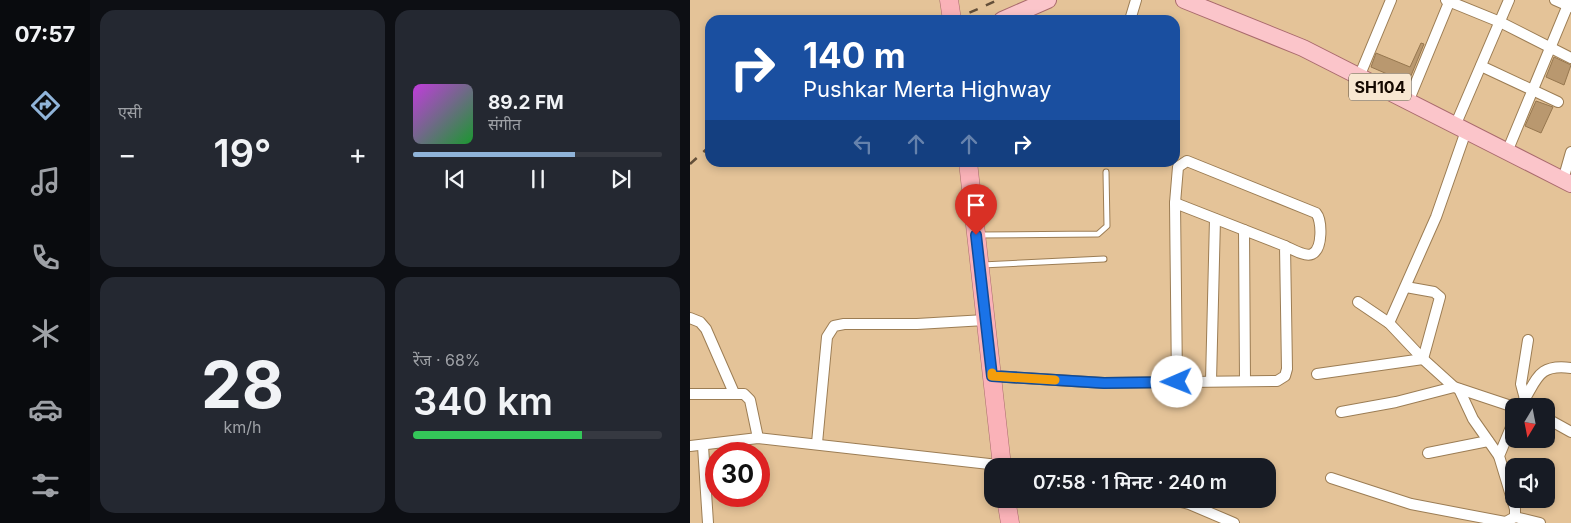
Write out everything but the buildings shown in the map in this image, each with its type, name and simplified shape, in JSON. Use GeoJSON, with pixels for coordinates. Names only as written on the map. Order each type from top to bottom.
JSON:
{"type":"FeatureCollection","features":[{"type":"Feature","properties":{"kind":"highway"},"geometry":{"type":"LineString","coordinates":[[949,0],[951,15]]}},
{"type":"Feature","properties":{"kind":"highway"},"geometry":{"type":"LineString","coordinates":[[969,167],[985,320],[1004,458]]}},
{"type":"Feature","properties":{"kind":"highway"},"geometry":{"type":"LineString","coordinates":[[1008,508],[1010,523]]}},
{"type":"Feature","properties":{"kind":"main road"},"geometry":{"type":"LineString","coordinates":[[1014,15],[1048,0]]}},
{"type":"Feature","properties":{"kind":"main road","name":"SH104"},"geometry":{"type":"LineString","coordinates":[[1184,0],[1266,31],[1567,182]]}},
{"type":"Feature","properties":{"kind":"street"},"geometry":{"type":"LineString","coordinates":[[1132,15],[1136,0]]}},
{"type":"Feature","properties":{"kind":"street"},"geometry":{"type":"LineString","coordinates":[[1359,77],[1391,0]]}},
{"type":"Feature","properties":{"kind":"street"},"geometry":{"type":"LineString","coordinates":[[1408,102],[1448,0],[1500,22],[1571,58]]}},
{"type":"Feature","properties":{"kind":"street"},"geometry":{"type":"LineString","coordinates":[[1390,323],[1436,217],[1481,66],[1509,0]]}},
{"type":"Feature","properties":{"kind":"street"},"geometry":{"type":"LineString","coordinates":[[1507,152],[1569,4],[1555,0]]}},
{"type":"Feature","properties":{"kind":"street"},"geometry":{"type":"LineString","coordinates":[[1481,66],[1558,102]]}},
{"type":"Feature","properties":{"kind":"street"},"geometry":{"type":"LineString","coordinates":[[1567,182],[1571,152]]}},
{"type":"Feature","properties":{"kind":"street"},"geometry":{"type":"LineString","coordinates":[[1175,203],[1308,255],[1315,252],[1318,248],[1320,220],[1316,213],[1187,161],[1180,165]]}},
{"type":"Feature","properties":{"kind":"street"},"geometry":{"type":"LineString","coordinates":[[1177,382],[1175,203],[1176,172],[1179,167]]}},
{"type":"Feature","properties":{"kind":"street"},"geometry":{"type":"LineString","coordinates":[[1211,382],[1215,219]]}},
{"type":"Feature","properties":{"kind":"street"},"geometry":{"type":"LineString","coordinates":[[1244,230],[1245,380]]}},
{"type":"Feature","properties":{"kind":"street"},"geometry":{"type":"LineString","coordinates":[[992,376],[1104,383],[1277,381],[1285,376],[1287,369],[1285,246]]}},
{"type":"Feature","properties":{"kind":"street"},"geometry":{"type":"LineString","coordinates":[[1406,286],[1434,292],[1440,296],[1423,359]]}},
{"type":"Feature","properties":{"kind":"street"},"geometry":{"type":"LineString","coordinates":[[1358,302],[1390,323],[1423,359],[1457,388],[1505,404]]}},
{"type":"Feature","properties":{"kind":"street"},"geometry":{"type":"LineString","coordinates":[[690,318],[700,322],[706,329],[734,393]]}},
{"type":"Feature","properties":{"kind":"street"},"geometry":{"type":"LineString","coordinates":[[817,443],[827,337],[834,326],[844,324],[917,324],[985,320]]}},
{"type":"Feature","properties":{"kind":"street"},"geometry":{"type":"LineString","coordinates":[[1522,398],[1521,384],[1528,340]]}},
{"type":"Feature","properties":{"kind":"street"},"geometry":{"type":"LineString","coordinates":[[1317,374],[1423,359]]}},
{"type":"Feature","properties":{"kind":"street"},"geometry":{"type":"LineString","coordinates":[[1525,398],[1538,376],[1544,371],[1551,367],[1571,368]]}},
{"type":"Feature","properties":{"kind":"street"},"geometry":{"type":"LineString","coordinates":[[1341,412],[1457,388]]}},
{"type":"Feature","properties":{"kind":"street"},"geometry":{"type":"LineString","coordinates":[[1457,388],[1473,419],[1499,456],[1514,509],[1514,517]]}},
{"type":"Feature","properties":{"kind":"street"},"geometry":{"type":"LineString","coordinates":[[690,394],[744,394],[750,400],[758,438]]}},
{"type":"Feature","properties":{"kind":"street"},"geometry":{"type":"LineString","coordinates":[[1555,423],[1571,432]]}},
{"type":"Feature","properties":{"kind":"street"},"geometry":{"type":"LineString","coordinates":[[690,446],[703,446],[758,438],[817,443],[984,463]]}},
{"type":"Feature","properties":{"kind":"street"},"geometry":{"type":"LineString","coordinates":[[1428,453],[1488,441]]}},
{"type":"Feature","properties":{"kind":"street"},"geometry":{"type":"LineString","coordinates":[[1499,456],[1505,442]]}},
{"type":"Feature","properties":{"kind":"street"},"geometry":{"type":"LineString","coordinates":[[703,446],[708,523]]}},
{"type":"Feature","properties":{"kind":"street"},"geometry":{"type":"LineString","coordinates":[[1331,478],[1411,504],[1505,523],[1514,517],[1540,523]]}},
{"type":"Feature","properties":{"kind":"street"},"geometry":{"type":"LineString","coordinates":[[1198,508],[1234,523]]}},
{"type":"Feature","properties":{"kind":"lane"},"geometry":{"type":"LineString","coordinates":[[976,235],[1098,234],[1107,226],[1106,172]]}},
{"type":"Feature","properties":{"kind":"lane"},"geometry":{"type":"LineString","coordinates":[[979,265],[1104,259]]}},
{"type":"Feature","properties":{"kind":"railway"},"geometry":{"type":"LineString","coordinates":[[964,15],[998,0]]}},
{"type":"Feature","properties":{"kind":"railway"},"geometry":{"type":"LineString","coordinates":[[690,164],[705,150]]}},
{"type":"Feature","properties":{"kind":"slow traffic"},"geometry":{"type":"LineString","coordinates":[[992,373],[992,376],[1055,380]]}},
{"type":"Feature","properties":{"kind":"route"},"geometry":{"type":"LineString","coordinates":[[976,235],[992,376],[1104,383],[1177,382]]}}]}
